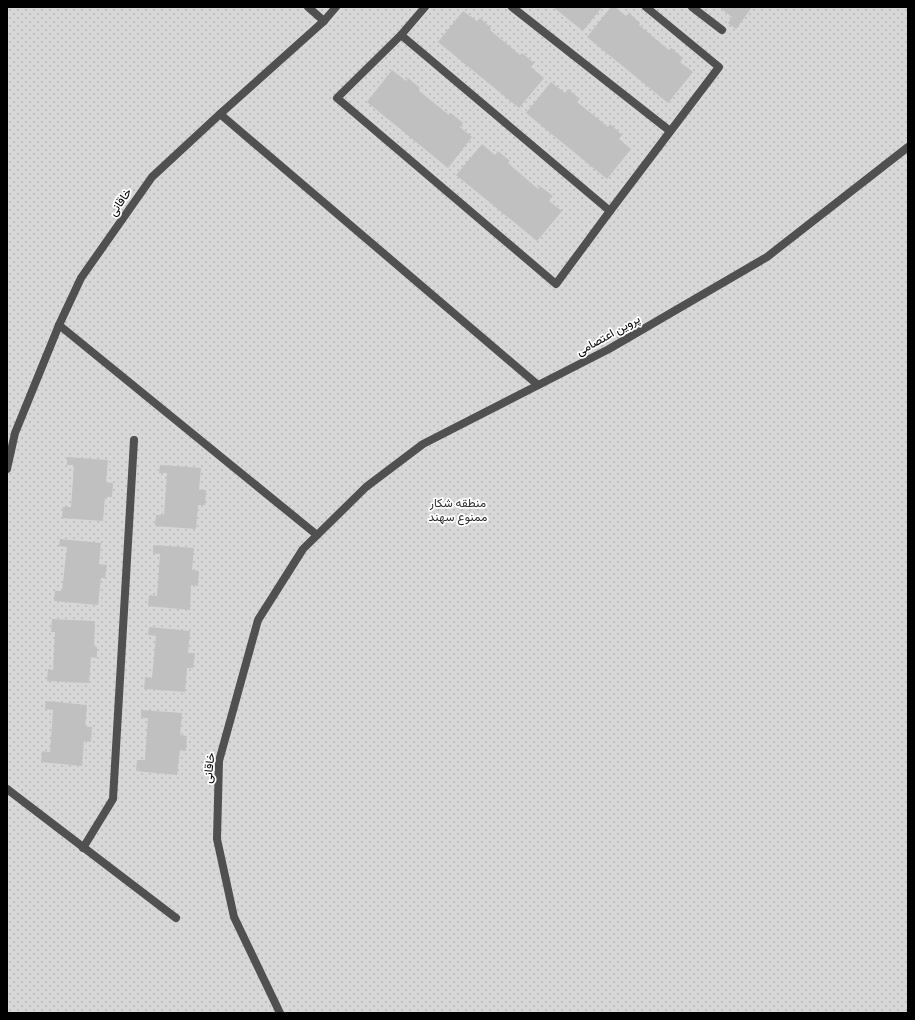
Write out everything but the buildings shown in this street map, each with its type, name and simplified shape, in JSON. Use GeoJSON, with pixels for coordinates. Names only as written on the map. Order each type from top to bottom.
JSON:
{"type":"FeatureCollection","features":[{"type":"Feature","properties":{"kind":"street"},"geometry":{"type":"LineString","coordinates":[[308,7],[324,21]]}},
{"type":"Feature","properties":{"kind":"street","name":"خاقانی"},"geometry":{"type":"LineString","coordinates":[[7,469],[15,433],[59,325],[82,278],[152,177],[324,21],[336,7]]}},
{"type":"Feature","properties":{"kind":"street"},"geometry":{"type":"LineString","coordinates":[[425,7],[401,35],[337,98],[556,284],[719,67],[646,7]]}},
{"type":"Feature","properties":{"kind":"street"},"geometry":{"type":"LineString","coordinates":[[512,7],[670,131]]}},
{"type":"Feature","properties":{"kind":"street"},"geometry":{"type":"LineString","coordinates":[[692,7],[722,30]]}},
{"type":"Feature","properties":{"kind":"street"},"geometry":{"type":"LineString","coordinates":[[401,35],[610,211]]}},
{"type":"Feature","properties":{"kind":"street"},"geometry":{"type":"LineString","coordinates":[[220,114],[538,385]]}},
{"type":"Feature","properties":{"kind":"street","name":"پروین اعتصامی"},"geometry":{"type":"LineString","coordinates":[[317,536],[366,487],[423,444],[609,349],[767,257],[908,147]]}},
{"type":"Feature","properties":{"kind":"street"},"geometry":{"type":"LineString","coordinates":[[59,325],[317,536]]}},
{"type":"Feature","properties":{"kind":"street"},"geometry":{"type":"LineString","coordinates":[[83,848],[113,800],[134,440]]}},
{"type":"Feature","properties":{"kind":"street","name":"خاقانی"},"geometry":{"type":"LineString","coordinates":[[280,1013],[234,917],[217,840],[219,761],[258,620],[303,549],[317,536]]}},
{"type":"Feature","properties":{"kind":"street"},"geometry":{"type":"LineString","coordinates":[[7,789],[176,918]]}},
{"type":"Feature","properties":{"kind":"green space","name":"منطقه شکار ممنوع سهند"},"geometry":{"type":"Polygon","coordinates":[[[7,7],[908,7],[908,1013],[7,1013],[7,7]]]}}]}
